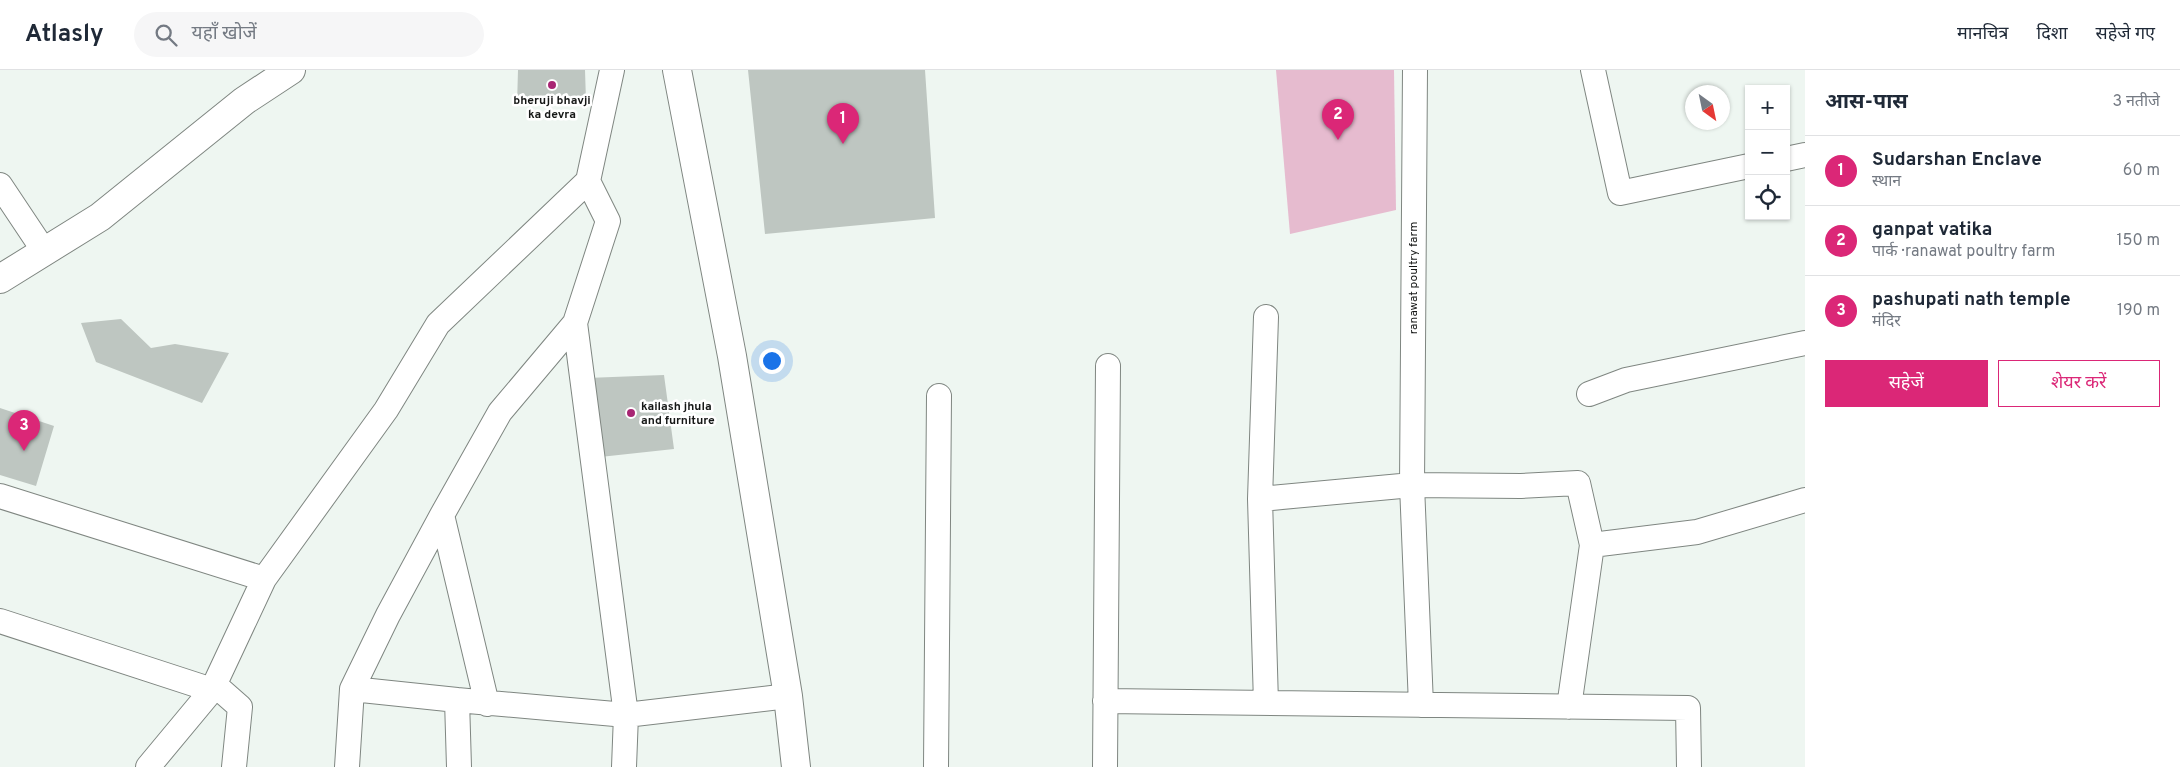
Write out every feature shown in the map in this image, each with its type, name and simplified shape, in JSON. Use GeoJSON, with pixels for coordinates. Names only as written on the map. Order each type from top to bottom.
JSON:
{"type":"FeatureCollection","features":[{"type":"Feature","properties":{"kind":"street"},"geometry":{"type":"LineString","coordinates":[[0,279],[100,216],[244,101],[291,70]]}},
{"type":"Feature","properties":{"kind":"street"},"geometry":{"type":"LineString","coordinates":[[148,767],[214,687],[264,579],[386,410],[438,324],[588,181],[612,70]]}},
{"type":"Feature","properties":{"kind":"street"},"geometry":{"type":"LineString","coordinates":[[677,70],[732,356],[788,696],[796,767]]}},
{"type":"Feature","properties":{"kind":"street","name":"ranawat poultry farm"},"geometry":{"type":"LineString","coordinates":[[1415,70],[1412,486],[1421,705]]}},
{"type":"Feature","properties":{"kind":"street"},"geometry":{"type":"LineString","coordinates":[[1593,70],[1620,193],[1745,167]]}},
{"type":"Feature","properties":{"kind":"street"},"geometry":{"type":"LineString","coordinates":[[1790,158],[1805,155]]}},
{"type":"Feature","properties":{"kind":"street"},"geometry":{"type":"LineString","coordinates":[[347,767],[352,689],[388,615],[500,412],[575,323],[608,221],[588,181]]}},
{"type":"Feature","properties":{"kind":"street"},"geometry":{"type":"LineString","coordinates":[[0,185],[44,251]]}},
{"type":"Feature","properties":{"kind":"street"},"geometry":{"type":"LineString","coordinates":[[1266,316],[1260,498],[1266,703]]}},
{"type":"Feature","properties":{"kind":"street"},"geometry":{"type":"LineString","coordinates":[[575,323],[626,715],[624,767]]}},
{"type":"Feature","properties":{"kind":"street"},"geometry":{"type":"LineString","coordinates":[[1589,394],[1626,380],[1805,343]]}},
{"type":"Feature","properties":{"kind":"street"},"geometry":{"type":"LineString","coordinates":[[1105,767],[1108,366]]}},
{"type":"Feature","properties":{"kind":"street"},"geometry":{"type":"LineString","coordinates":[[936,767],[940,396]]}},
{"type":"Feature","properties":{"kind":"street"},"geometry":{"type":"LineString","coordinates":[[1260,498],[1412,486],[1521,486],[1578,483],[1592,544],[1569,707]]}},
{"type":"Feature","properties":{"kind":"street"},"geometry":{"type":"LineString","coordinates":[[0,496],[264,579]]}},
{"type":"Feature","properties":{"kind":"street"},"geometry":{"type":"LineString","coordinates":[[1592,544],[1697,532],[1805,500]]}},
{"type":"Feature","properties":{"kind":"street"},"geometry":{"type":"LineString","coordinates":[[442,515],[487,704]]}},
{"type":"Feature","properties":{"kind":"street"},"geometry":{"type":"LineString","coordinates":[[0,621],[214,687],[240,707],[234,767]]}},
{"type":"Feature","properties":{"kind":"street"},"geometry":{"type":"LineString","coordinates":[[352,689],[487,704],[626,715],[788,696]]}},
{"type":"Feature","properties":{"kind":"street"},"geometry":{"type":"LineString","coordinates":[[457,700],[459,767]]}},
{"type":"Feature","properties":{"kind":"street"},"geometry":{"type":"LineString","coordinates":[[1105,701],[1688,708],[1689,767]]}},
{"type":"Feature","properties":{"kind":"shaded area"},"geometry":{"type":"Polygon","coordinates":[[[1276,70],[1394,70],[1396,210],[1290,234],[1276,70]]]}},
{"type":"Feature","properties":{"kind":"building","name":"bheruji bhavji ka devra"},"geometry":{"type":"Polygon","coordinates":[[[518,70],[585,70],[586,101],[517,105],[518,70]]]}},
{"type":"Feature","properties":{"kind":"building"},"geometry":{"type":"Polygon","coordinates":[[[748,70],[925,70],[935,218],[765,234],[748,70]]]}},
{"type":"Feature","properties":{"kind":"building"},"geometry":{"type":"Polygon","coordinates":[[[121,319],[151,348],[175,344],[229,353],[202,403],[96,362],[81,323],[121,319]]]}},
{"type":"Feature","properties":{"kind":"building","name":"kailash jhula and furniture"},"geometry":{"type":"Polygon","coordinates":[[[664,375],[674,449],[600,457],[587,378],[664,375]]]}},
{"type":"Feature","properties":{"kind":"building"},"geometry":{"type":"Polygon","coordinates":[[[0,408],[54,426],[36,486],[0,475],[0,408]]]}},
{"type":"Feature","properties":{"kind":"place","name":"bheruji bhavji ka devra"},"geometry":{"type":"Point","coordinates":[552,85]}},
{"type":"Feature","properties":{"kind":"place","name":"ganpat vatika"},"geometry":{"type":"Point","coordinates":[1338,140]}},
{"type":"Feature","properties":{"kind":"place","name":"Sudarshan Enclave"},"geometry":{"type":"Point","coordinates":[843,144]}},
{"type":"Feature","properties":{"kind":"place","name":"kailash jhula and furniture"},"geometry":{"type":"Point","coordinates":[631,413]}},
{"type":"Feature","properties":{"kind":"place","name":"pashupati nath temple"},"geometry":{"type":"Point","coordinates":[24,451]}}]}
